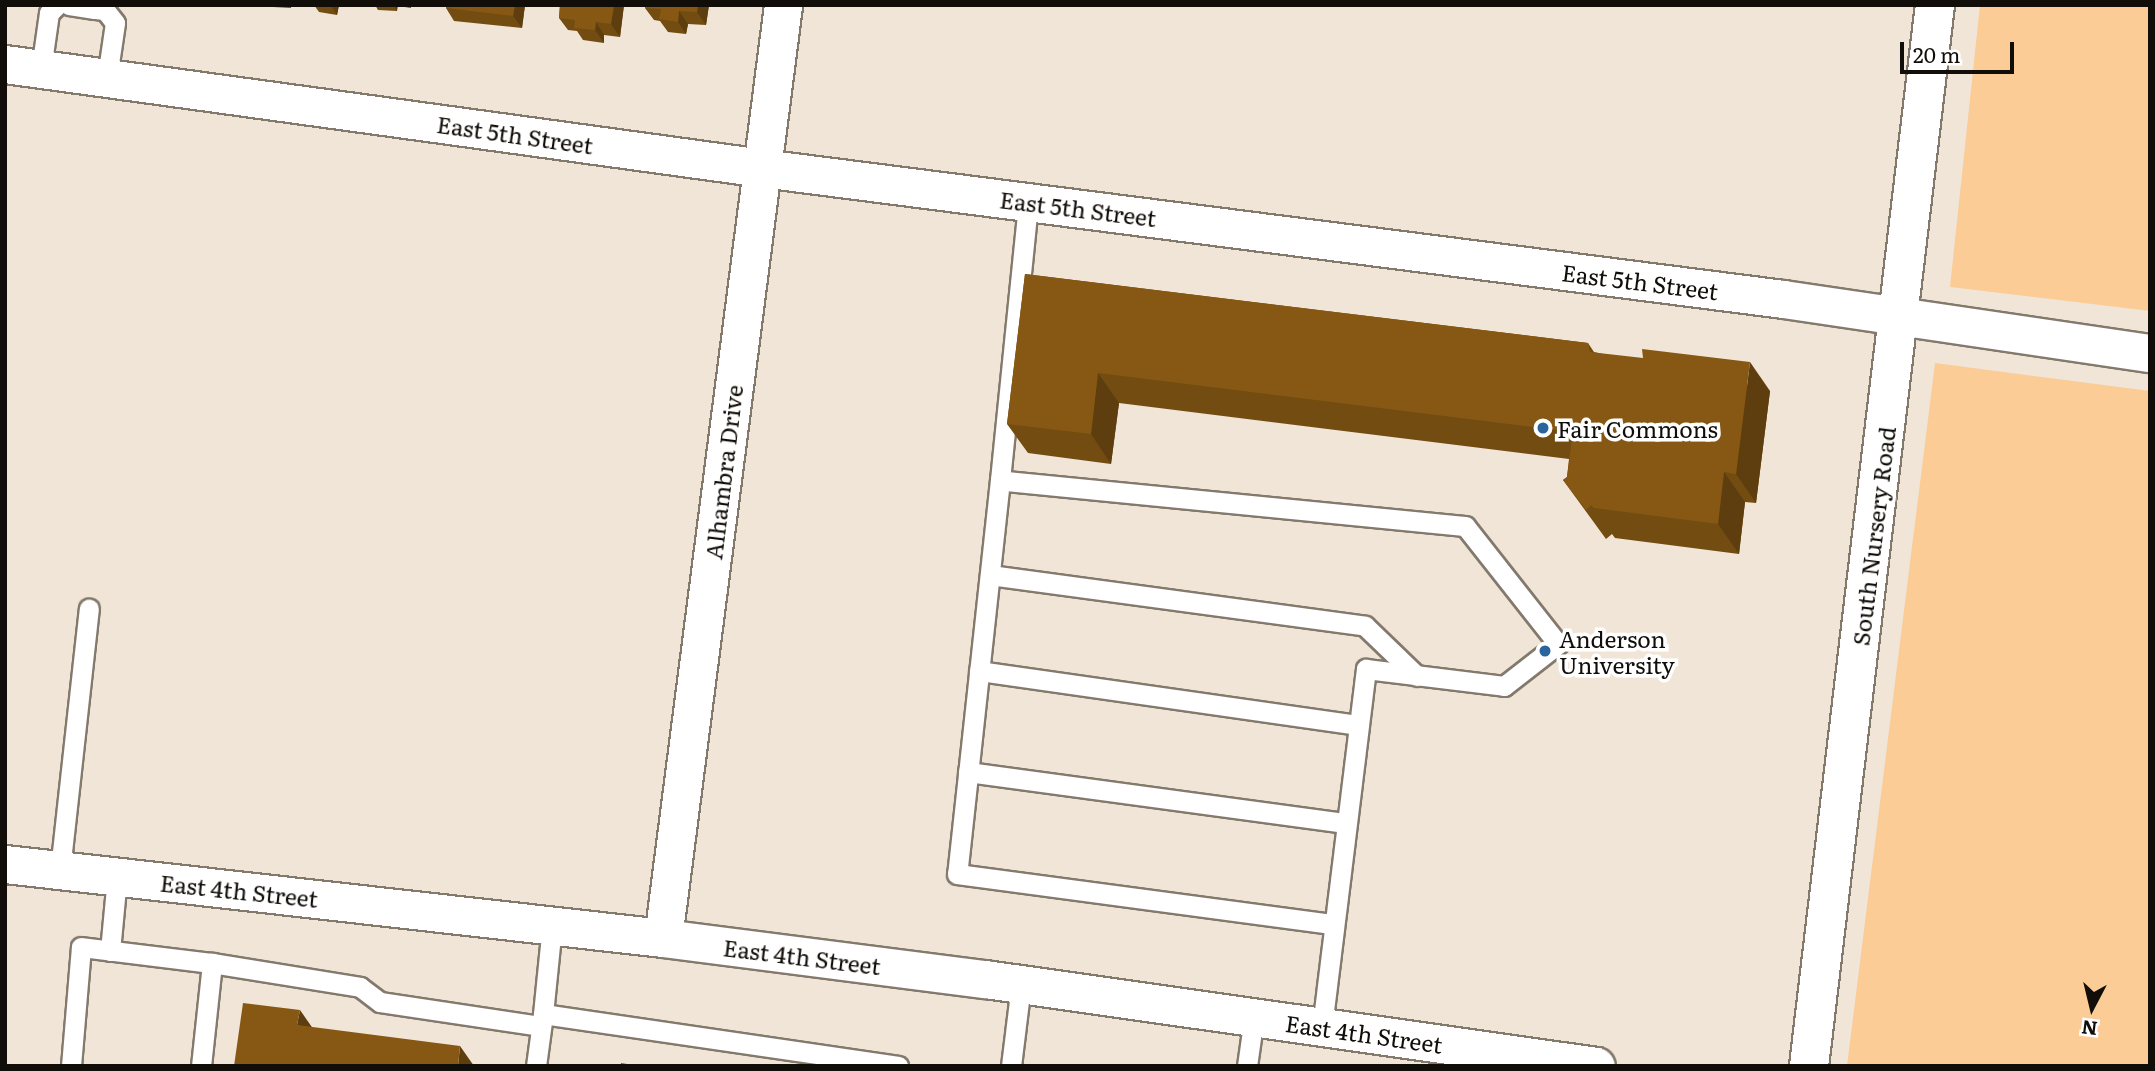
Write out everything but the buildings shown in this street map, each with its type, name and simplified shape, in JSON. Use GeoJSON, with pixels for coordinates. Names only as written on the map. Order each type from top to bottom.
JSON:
{"type":"FeatureCollection","features":[{"type":"Feature","properties":{"kind":"street","name":"Alhambra Drive"},"geometry":{"type":"LineString","coordinates":[[663,938],[783,5]]}},
{"type":"Feature","properties":{"kind":"street","name":"South Nursery Road"},"geometry":{"type":"LineString","coordinates":[[1809,1066],[1935,5]]}},
{"type":"Feature","properties":{"kind":"street","name":"East 5th Street"},"geometry":{"type":"LineString","coordinates":[[5,64],[762,168],[1783,299],[2150,354]]}},
{"type":"Feature","properties":{"kind":"street","name":"East 4th Street"},"geometry":{"type":"LineString","coordinates":[[5,864],[663,938],[1021,984],[1596,1066]]}},
{"type":"Feature","properties":{"kind":"lane"},"geometry":{"type":"LineString","coordinates":[[41,69],[49,13],[57,5]]}},
{"type":"Feature","properties":{"kind":"lane"},"geometry":{"type":"LineString","coordinates":[[69,5],[105,10],[115,23],[107,77]]}},
{"type":"Feature","properties":{"kind":"lane"},"geometry":{"type":"LineString","coordinates":[[1028,202],[957,874],[1332,923]]}},
{"type":"Feature","properties":{"kind":"lane"},"geometry":{"type":"LineString","coordinates":[[1000,480],[1465,526],[1558,644],[1504,686],[1366,669],[1332,923],[1322,1027]]}},
{"type":"Feature","properties":{"kind":"lane"},"geometry":{"type":"LineString","coordinates":[[990,575],[1365,626],[1417,676]]}},
{"type":"Feature","properties":{"kind":"lane"},"geometry":{"type":"LineString","coordinates":[[60,870],[89,609]]}},
{"type":"Feature","properties":{"kind":"lane"},"geometry":{"type":"LineString","coordinates":[[979,671],[1358,725]]}},
{"type":"Feature","properties":{"kind":"lane"},"geometry":{"type":"LineString","coordinates":[[968,772],[1346,823]]}},
{"type":"Feature","properties":{"kind":"lane"},"geometry":{"type":"LineString","coordinates":[[110,951],[117,877]]}},
{"type":"Feature","properties":{"kind":"lane"},"geometry":{"type":"LineString","coordinates":[[536,1066],[552,926]]}},
{"type":"Feature","properties":{"kind":"lane"},"geometry":{"type":"LineString","coordinates":[[71,1066],[81,947],[212,963],[360,987],[380,1002],[898,1066]]}},
{"type":"Feature","properties":{"kind":"lane"},"geometry":{"type":"LineString","coordinates":[[201,1066],[212,963]]}},
{"type":"Feature","properties":{"kind":"lane"},"geometry":{"type":"LineString","coordinates":[[1011,1066],[1021,984]]}},
{"type":"Feature","properties":{"kind":"lane"},"geometry":{"type":"LineString","coordinates":[[1247,1066],[1254,1017]]}},
{"type":"Feature","properties":{"kind":"shaded area"},"geometry":{"type":"Polygon","coordinates":[[[1980,5],[2150,5],[2150,311],[1950,287],[1980,5]]]}},
{"type":"Feature","properties":{"kind":"shaded area"},"geometry":{"type":"Polygon","coordinates":[[[1935,363],[2150,391],[2150,1066],[1847,1066],[1935,363]]]}},
{"type":"Feature","properties":{"kind":"place","name":"Fair Commons"},"geometry":{"type":"Point","coordinates":[1543,428]}},
{"type":"Feature","properties":{"kind":"place","name":"Anderson University"},"geometry":{"type":"Point","coordinates":[1545,651]}}]}
